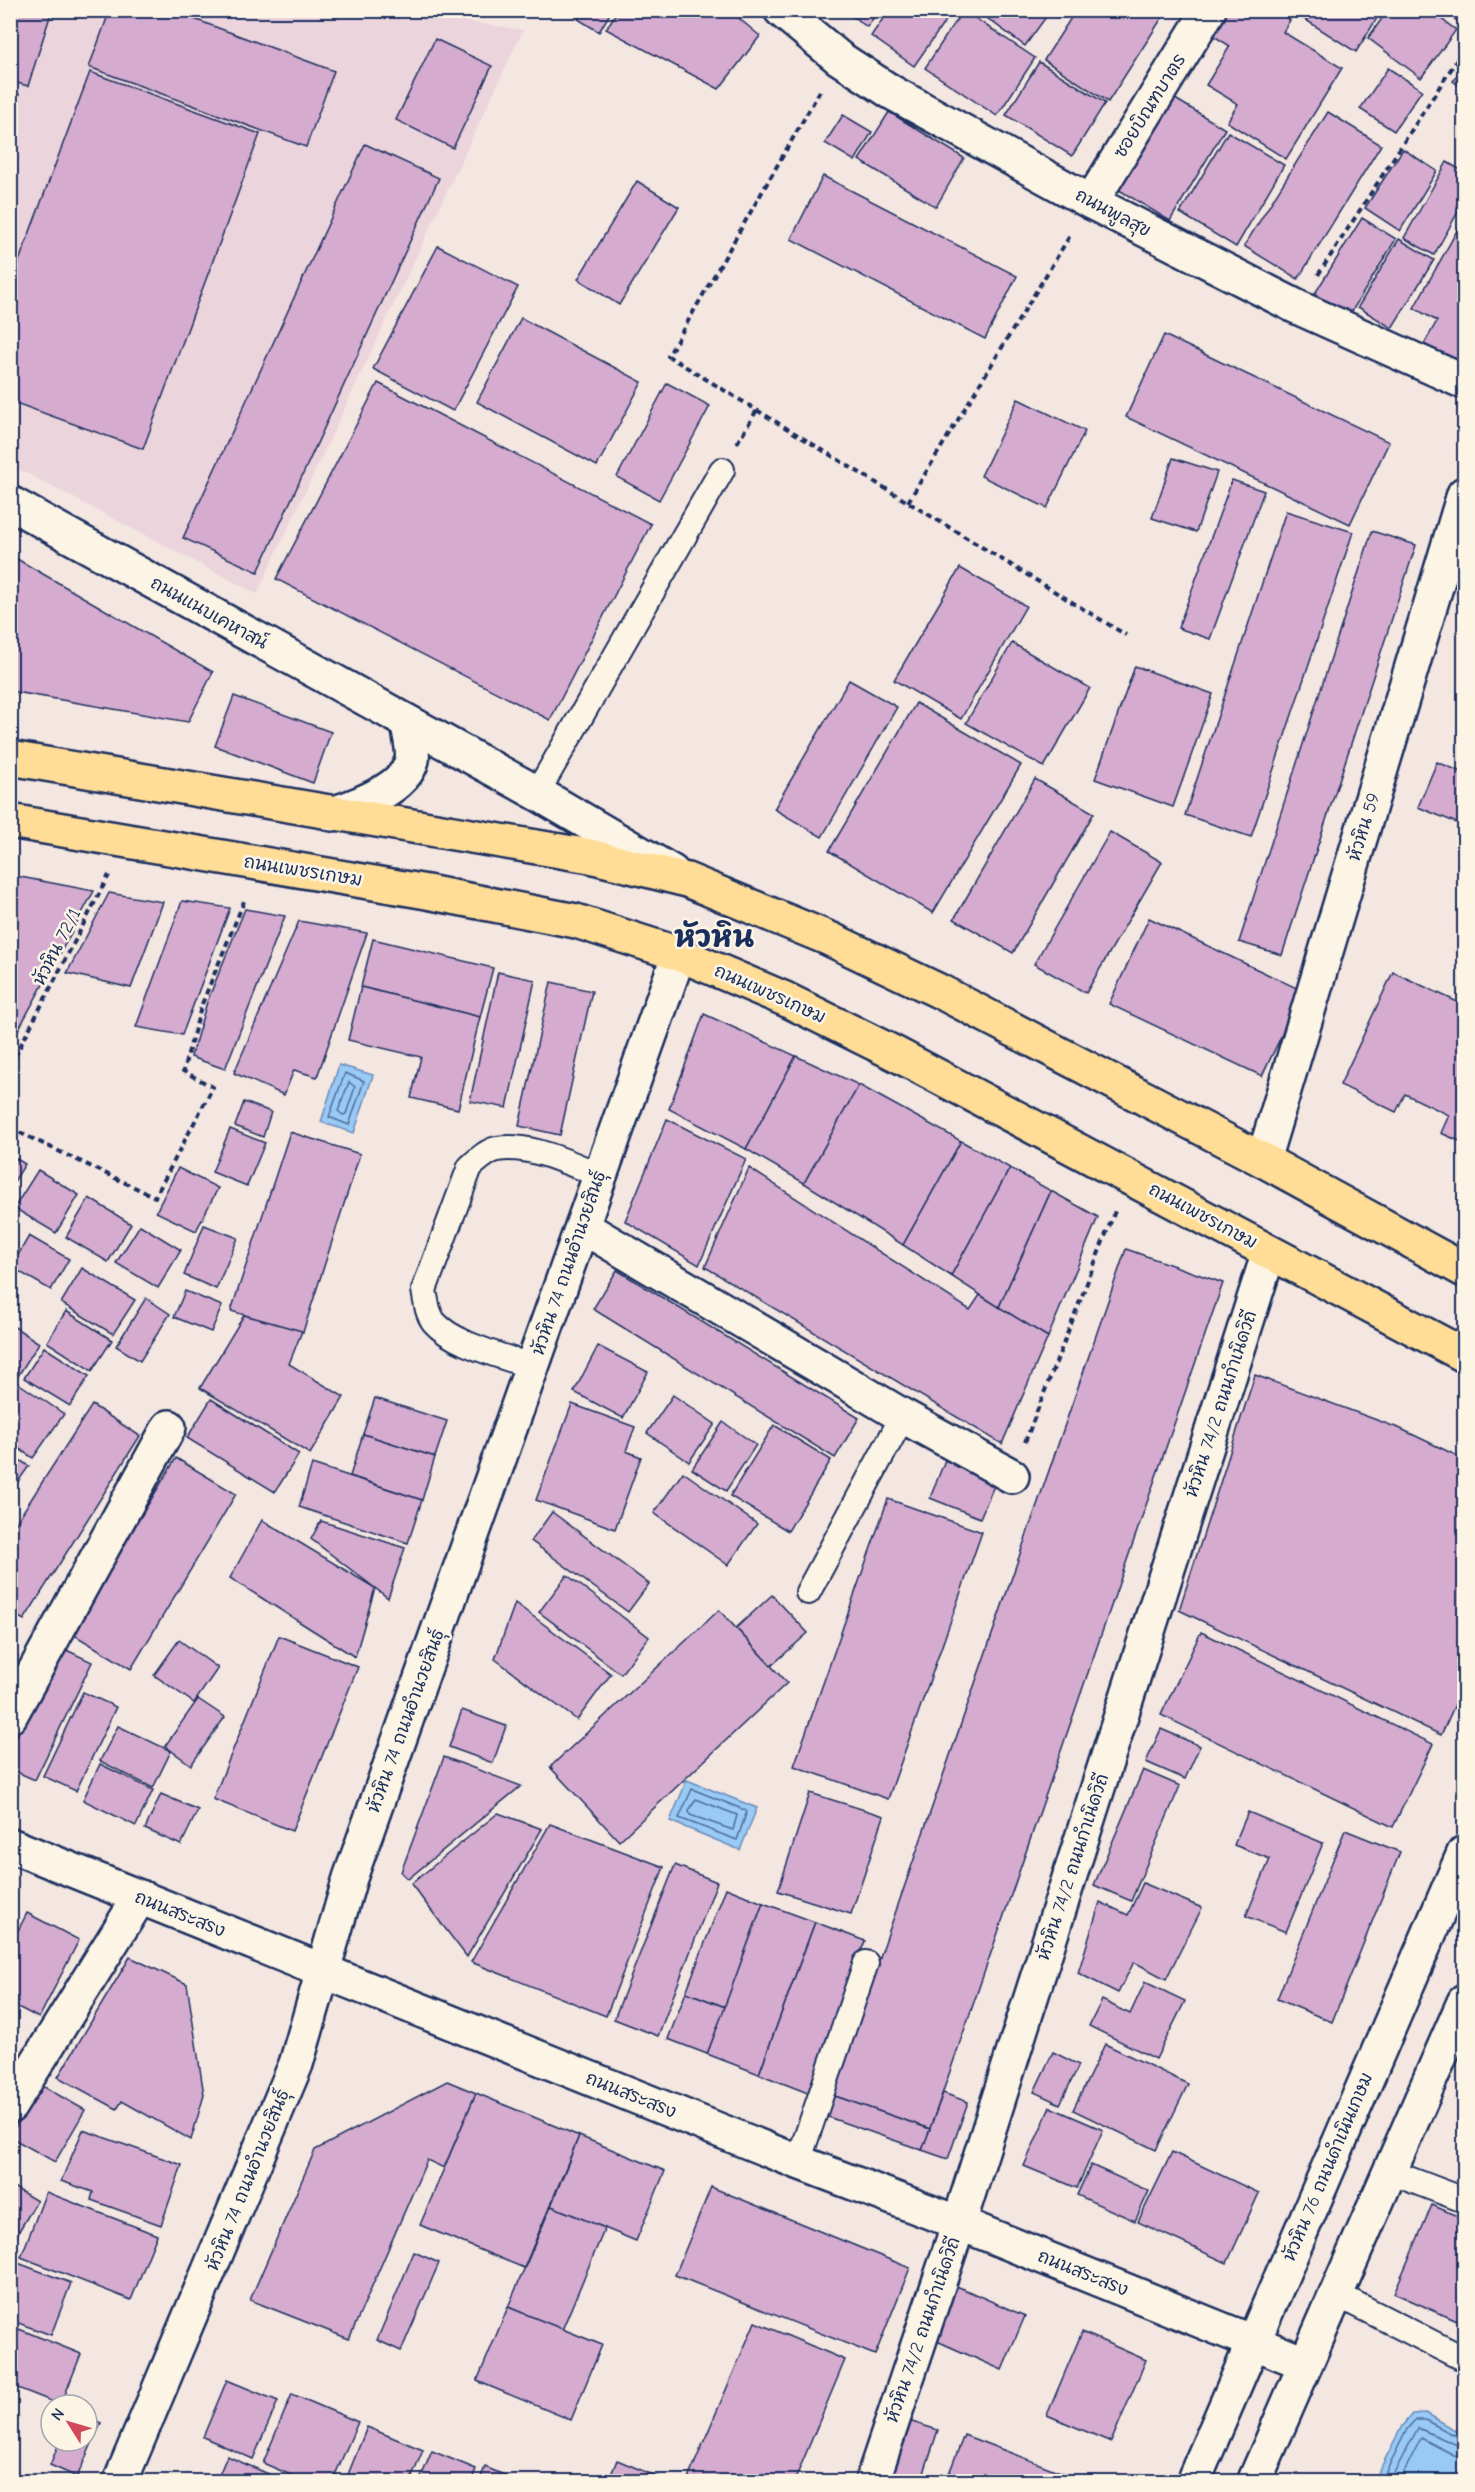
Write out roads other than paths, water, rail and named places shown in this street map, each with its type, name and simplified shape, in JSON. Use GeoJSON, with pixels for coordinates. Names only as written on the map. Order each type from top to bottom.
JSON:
{"type":"FeatureCollection","features":[{"type":"Feature","properties":{"kind":"main road"},"geometry":{"type":"LineString","coordinates":[[10,758],[590,856],[687,880],[830,939],[941,992],[1263,1160],[1464,1270]]}},
{"type":"Feature","properties":{"kind":"main road","name":"ถนนเพชรเกษม"},"geometry":{"type":"LineString","coordinates":[[10,821],[428,892],[576,921],[679,954],[785,999],[1129,1176],[1464,1355]]}},
{"type":"Feature","properties":{"kind":"street","name":"ถนนพูลสุข"},"geometry":{"type":"LineString","coordinates":[[781,10],[839,58],[891,92],[1091,202],[1297,307],[1464,382]]}},
{"type":"Feature","properties":{"kind":"street","name":"ซอยบิณฑบาตร"},"geometry":{"type":"LineString","coordinates":[[1091,202],[1209,10]]}},
{"type":"Feature","properties":{"kind":"street","name":"หัวหิน 59"},"geometry":{"type":"LineString","coordinates":[[1263,1160],[1464,494]]}},
{"type":"Feature","properties":{"kind":"street","name":"ถนนแนบเคหาสน์"},"geometry":{"type":"LineString","coordinates":[[10,503],[537,793],[687,880]]}},
{"type":"Feature","properties":{"kind":"street"},"geometry":{"type":"LineString","coordinates":[[332,814],[369,802],[398,781],[412,761],[408,723]]}},
{"type":"Feature","properties":{"kind":"street","name":"หัวหิน 74 ถนนอำนวยสินธุ์"},"geometry":{"type":"LineString","coordinates":[[120,2481],[296,2064],[350,1878],[679,954]]}},
{"type":"Feature","properties":{"kind":"street"},"geometry":{"type":"LineString","coordinates":[[583,1227],[903,1416],[1012,1476]]}},
{"type":"Feature","properties":{"kind":"street","name":"หัวหิน 74/2 ถนนกำเนิดวิถี"},"geometry":{"type":"LineString","coordinates":[[872,2481],[959,2223],[1269,1252]]}},
{"type":"Feature","properties":{"kind":"street"},"geometry":{"type":"LineString","coordinates":[[10,1716],[169,1427]]}},
{"type":"Feature","properties":{"kind":"street","name":"ถนนสระสรง"},"geometry":{"type":"LineString","coordinates":[[10,1845],[1304,2363]]}},
{"type":"Feature","properties":{"kind":"street","name":"หัวหิน 76 ถนนดำเนินเกษม"},"geometry":{"type":"LineString","coordinates":[[1193,2481],[1253,2342],[1453,1910],[1464,1853]]}},
{"type":"Feature","properties":{"kind":"street"},"geometry":{"type":"LineString","coordinates":[[10,2106],[140,1897]]}},
{"type":"Feature","properties":{"kind":"street"},"geometry":{"type":"LineString","coordinates":[[1254,2481],[1334,2293],[1464,2001]]}},
{"type":"Feature","properties":{"kind":"lane"},"geometry":{"type":"LineString","coordinates":[[537,793],[722,470]]}},
{"type":"Feature","properties":{"kind":"lane"},"geometry":{"type":"LineString","coordinates":[[533,1367],[458,1340],[445,1332],[433,1320],[427,1307],[424,1290],[470,1167],[482,1156],[496,1149],[529,1150],[600,1175]]}},
{"type":"Feature","properties":{"kind":"lane"},"geometry":{"type":"LineString","coordinates":[[808,1592],[903,1416]]}},
{"type":"Feature","properties":{"kind":"lane"},"geometry":{"type":"LineString","coordinates":[[798,2162],[866,1963]]}},
{"type":"Feature","properties":{"kind":"lane"},"geometry":{"type":"LineString","coordinates":[[1389,2172],[1464,2200]]}},
{"type":"Feature","properties":{"kind":"lane"},"geometry":{"type":"LineString","coordinates":[[1334,2293],[1464,2359]]}},
{"type":"Feature","properties":{"kind":"water"},"geometry":{"type":"Polygon","coordinates":[[[339,1065],[373,1075],[354,1133],[321,1122],[339,1065]]]}},
{"type":"Feature","properties":{"kind":"water"},"geometry":{"type":"Polygon","coordinates":[[[687,1780],[757,1808],[740,1850],[670,1821],[687,1780]]]}},
{"type":"Feature","properties":{"kind":"water"},"geometry":{"type":"Polygon","coordinates":[[[1426,2413],[1464,2435],[1464,2481],[1374,2481],[1402,2426],[1412,2414],[1426,2413]]]}},
{"type":"Feature","properties":{"kind":"district","name":"หัวหิน"},"geometry":{"type":"Point","coordinates":[714,937]}}]}
